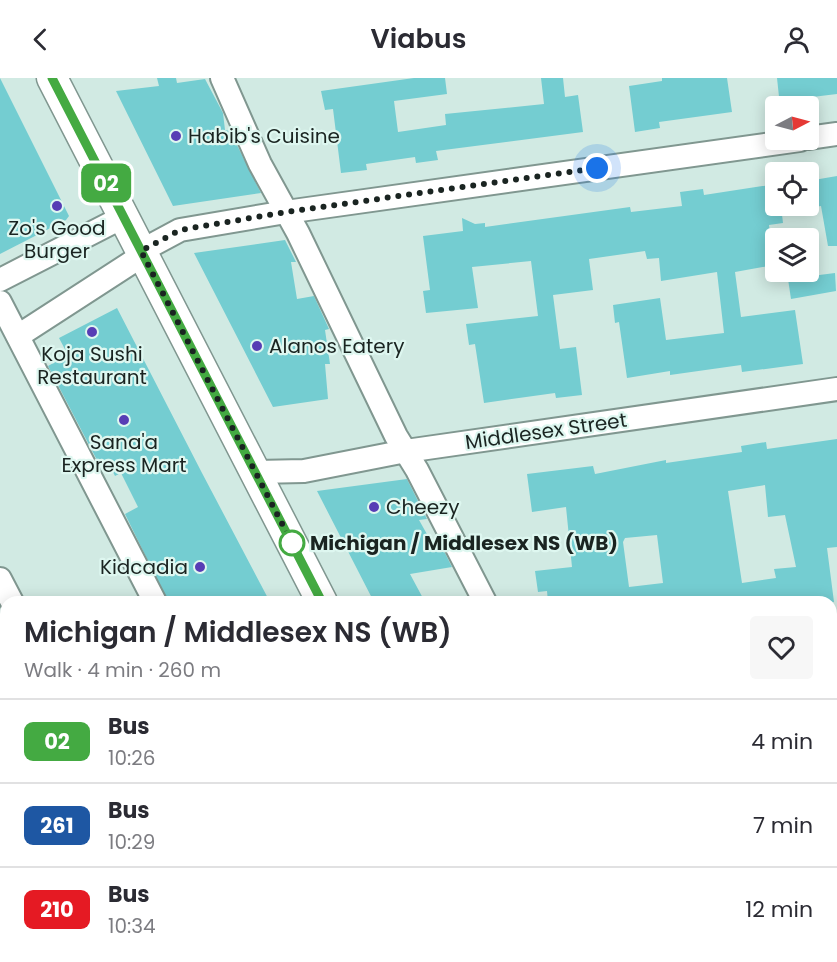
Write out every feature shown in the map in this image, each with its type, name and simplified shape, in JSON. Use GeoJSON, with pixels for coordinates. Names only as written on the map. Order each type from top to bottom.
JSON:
{"type":"FeatureCollection","features":[{"type":"Feature","properties":{"kind":"main road"},"geometry":{"type":"LineString","coordinates":[[52,78],[319,596]]}},
{"type":"Feature","properties":{"kind":"street"},"geometry":{"type":"LineString","coordinates":[[222,78],[260,164],[396,436],[482,596]]}},
{"type":"Feature","properties":{"kind":"street"},"geometry":{"type":"LineString","coordinates":[[819,136],[837,134]]}},
{"type":"Feature","properties":{"kind":"street"},"geometry":{"type":"LineString","coordinates":[[18,336],[180,230],[286,212],[765,145]]}},
{"type":"Feature","properties":{"kind":"street"},"geometry":{"type":"LineString","coordinates":[[0,280],[123,217]]}},
{"type":"Feature","properties":{"kind":"street"},"geometry":{"type":"LineString","coordinates":[[0,302],[152,596]]}},
{"type":"Feature","properties":{"kind":"street","name":"Middlesex Street"},"geometry":{"type":"LineString","coordinates":[[256,472],[304,471],[406,451],[837,389]]}},
{"type":"Feature","properties":{"kind":"street"},"geometry":{"type":"LineString","coordinates":[[0,579],[9,596]]}},
{"type":"Feature","properties":{"kind":"building"},"geometry":{"type":"Polygon","coordinates":[[[0,78],[69,216],[66,220],[0,254],[0,78]]]}},
{"type":"Feature","properties":{"kind":"building"},"geometry":{"type":"Polygon","coordinates":[[[157,78],[176,78],[177,83],[205,79],[223,113],[225,130],[230,131],[261,193],[173,206],[116,91],[159,86],[157,78]]]}},
{"type":"Feature","properties":{"kind":"building"},"geometry":{"type":"Polygon","coordinates":[[[414,78],[445,78],[447,94],[394,101],[398,132],[446,125],[445,114],[544,104],[541,78],[563,78],[565,97],[578,95],[583,132],[436,151],[438,160],[416,163],[415,157],[366,164],[367,170],[341,173],[333,109],[325,110],[321,91],[414,78]]]}},
{"type":"Feature","properties":{"kind":"building"},"geometry":{"type":"Polygon","coordinates":[[[662,78],[727,78],[732,112],[659,122],[660,128],[635,132],[629,86],[662,81],[662,78]]]}},
{"type":"Feature","properties":{"kind":"building"},"geometry":{"type":"Polygon","coordinates":[[[777,78],[837,78],[837,94],[779,96],[777,78]]]}},
{"type":"Feature","properties":{"kind":"building"},"geometry":{"type":"Polygon","coordinates":[[[837,176],[837,246],[828,246],[821,206],[819,206],[819,179],[837,176]]]}},
{"type":"Feature","properties":{"kind":"building"},"geometry":{"type":"Polygon","coordinates":[[[765,186],[765,216],[782,216],[783,223],[769,225],[769,228],[765,228],[765,267],[735,272],[741,317],[795,310],[803,364],[742,372],[741,365],[670,375],[670,371],[627,378],[619,322],[615,323],[613,305],[660,298],[666,340],[724,333],[717,272],[661,281],[659,258],[647,259],[645,251],[589,259],[593,290],[553,295],[560,349],[576,347],[582,395],[556,398],[555,393],[484,403],[475,344],[469,345],[466,324],[538,316],[531,261],[472,267],[478,308],[426,313],[423,291],[430,290],[423,236],[463,231],[462,218],[475,224],[485,223],[485,227],[630,207],[631,212],[682,206],[680,192],[703,189],[704,195],[765,186]]]}},
{"type":"Feature","properties":{"kind":"building"},"geometry":{"type":"Polygon","coordinates":[[[285,240],[296,262],[291,262],[297,299],[314,296],[329,329],[325,330],[330,364],[325,364],[328,399],[273,407],[194,253],[285,240]]]}},
{"type":"Feature","properties":{"kind":"building"},"geometry":{"type":"Polygon","coordinates":[[[835,273],[836,291],[791,299],[788,282],[819,282],[819,275],[835,273]]]}},
{"type":"Feature","properties":{"kind":"building"},"geometry":{"type":"Polygon","coordinates":[[[117,308],[267,596],[165,596],[125,514],[138,507],[121,473],[115,476],[107,460],[99,464],[48,366],[68,355],[59,338],[117,308]]]}},
{"type":"Feature","properties":{"kind":"building"},"geometry":{"type":"Polygon","coordinates":[[[837,439],[837,547],[827,548],[833,596],[547,596],[547,591],[538,592],[535,571],[572,567],[566,507],[532,512],[527,474],[593,466],[595,474],[666,460],[666,463],[742,452],[741,446],[766,442],[767,449],[837,439]],[[765,485],[728,491],[742,583],[776,578],[774,569],[796,567],[785,515],[768,517],[765,485]],[[657,535],[625,538],[623,542],[629,587],[663,583],[657,535]]]}},
{"type":"Feature","properties":{"kind":"building"},"geometry":{"type":"Polygon","coordinates":[[[407,479],[427,519],[419,520],[437,552],[444,551],[452,567],[410,574],[422,596],[371,596],[317,491],[407,479]]]}},
{"type":"Feature","properties":{"kind":"bus line","name":"02"},"geometry":{"type":"LineString","coordinates":[[52,78],[319,596]]}},
{"type":"Feature","properties":{"kind":"place","name":"Habib's Cuisine"},"geometry":{"type":"Point","coordinates":[176,136]}},
{"type":"Feature","properties":{"kind":"place","name":"Zo's Good Burger"},"geometry":{"type":"Point","coordinates":[57,206]}},
{"type":"Feature","properties":{"kind":"place","name":"Koja Sushi Restaurant"},"geometry":{"type":"Point","coordinates":[92,332]}},
{"type":"Feature","properties":{"kind":"place","name":"Alanos Eatery"},"geometry":{"type":"Point","coordinates":[257,346]}},
{"type":"Feature","properties":{"kind":"place","name":"Sana'a Express Mart"},"geometry":{"type":"Point","coordinates":[124,420]}},
{"type":"Feature","properties":{"kind":"place","name":"Cheezy"},"geometry":{"type":"Point","coordinates":[374,507]}},
{"type":"Feature","properties":{"kind":"place","name":"Michigan / Middlesex NS (WB)"},"geometry":{"type":"Point","coordinates":[292,543]}},
{"type":"Feature","properties":{"kind":"place","name":"Kidcadia"},"geometry":{"type":"Point","coordinates":[200,567]}},
{"type":"Feature","properties":{"kind":"route"},"geometry":{"type":"LineString","coordinates":[[292,543],[141,251],[180,230],[286,212],[597,168]]}}]}
